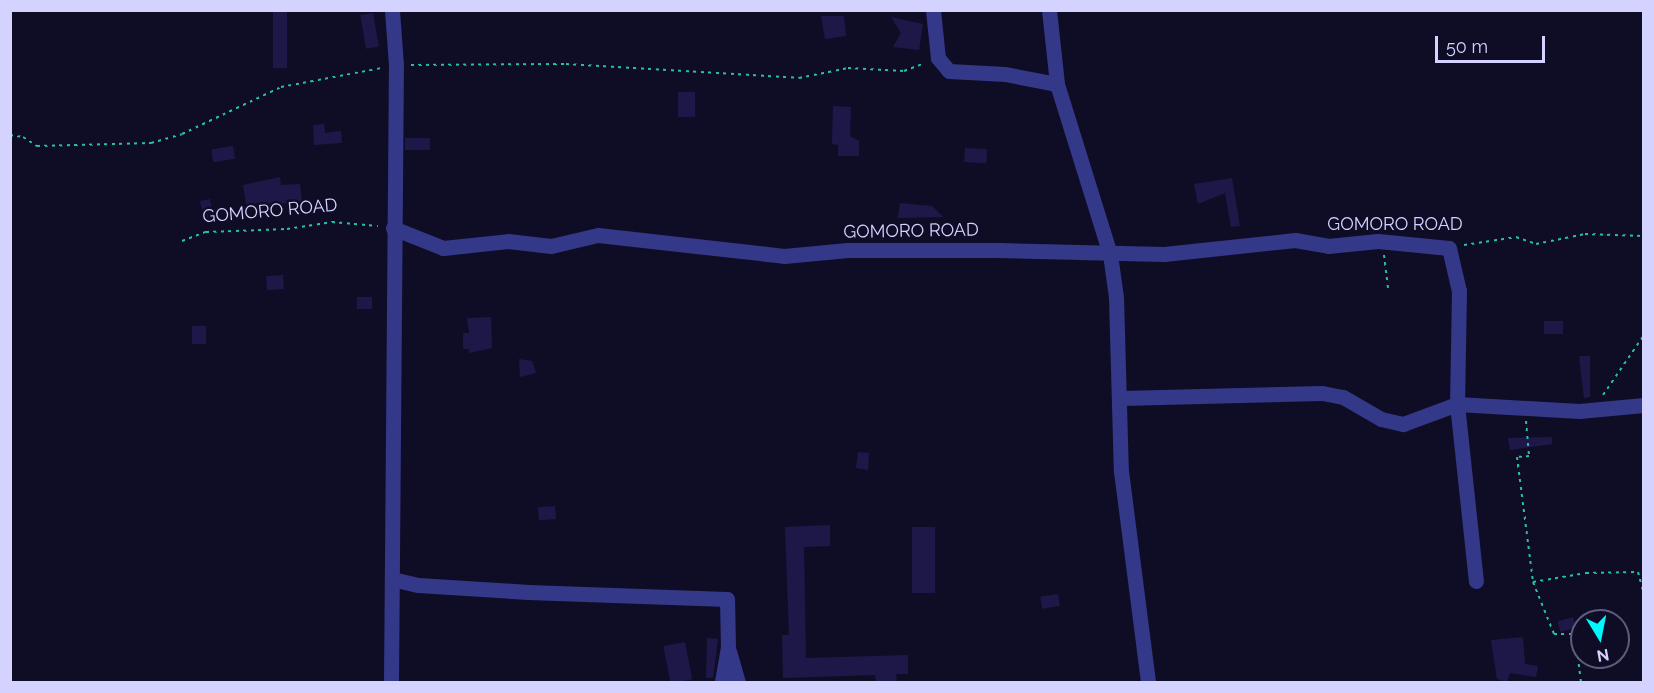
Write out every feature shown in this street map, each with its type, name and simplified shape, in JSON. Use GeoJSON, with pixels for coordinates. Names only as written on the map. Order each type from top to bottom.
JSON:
{"type":"FeatureCollection","features":[{"type":"Feature","properties":{"kind":"street"},"geometry":{"type":"LineString","coordinates":[[391,682],[396,65],[392,10]]}},
{"type":"Feature","properties":{"kind":"street"},"geometry":{"type":"LineString","coordinates":[[933,10],[938,58],[949,71],[1005,74],[1057,84]]}},
{"type":"Feature","properties":{"kind":"street"},"geometry":{"type":"LineString","coordinates":[[1049,10],[1057,84],[1110,254],[1121,399],[1122,471],[1148,682]]}},
{"type":"Feature","properties":{"kind":"street","name":"GOMORO ROAD"},"geometry":{"type":"LineString","coordinates":[[393,228],[443,248],[508,241],[551,246],[598,234],[784,256],[848,250],[1164,254],[1295,240],[1328,246],[1365,241],[1449,248]]}},
{"type":"Feature","properties":{"kind":"street"},"geometry":{"type":"LineString","coordinates":[[1449,248],[1459,291],[1457,404],[1476,581]]}},
{"type":"Feature","properties":{"kind":"street"},"geometry":{"type":"LineString","coordinates":[[1121,399],[1322,393],[1343,397],[1381,419],[1403,424],[1457,404],[1579,411],[1644,405]]}},
{"type":"Feature","properties":{"kind":"street"},"geometry":{"type":"LineString","coordinates":[[392,579],[418,585],[528,592],[727,599],[728,647],[722,682]]}},
{"type":"Feature","properties":{"kind":"street"},"geometry":{"type":"LineString","coordinates":[[728,647],[738,682]]}},
{"type":"Feature","properties":{"kind":"path"},"geometry":{"type":"LineString","coordinates":[[10,135],[23,137],[37,146],[151,142],[182,134],[281,87],[396,65],[566,64],[798,78],[848,68],[904,71],[938,58]]}},
{"type":"Feature","properties":{"kind":"path","name":"GOMORO ROAD"},"geometry":{"type":"LineString","coordinates":[[182,241],[206,232],[287,229],[332,222],[393,228]]}},
{"type":"Feature","properties":{"kind":"path","name":"GOMORO ROAD"},"geometry":{"type":"LineString","coordinates":[[1449,248],[1516,237],[1536,244],[1585,234],[1644,236]]}},
{"type":"Feature","properties":{"kind":"path"},"geometry":{"type":"LineString","coordinates":[[1383,243],[1388,288]]}},
{"type":"Feature","properties":{"kind":"path"},"geometry":{"type":"LineString","coordinates":[[1604,407],[1602,392],[1644,335]]}},
{"type":"Feature","properties":{"kind":"path"},"geometry":{"type":"LineString","coordinates":[[1522,407],[1528,456],[1517,457],[1533,582],[1554,634],[1575,634],[1581,682]]}},
{"type":"Feature","properties":{"kind":"path"},"geometry":{"type":"LineString","coordinates":[[1533,582],[1586,573],[1638,572],[1644,595]]}},
{"type":"Feature","properties":{"kind":"building"},"geometry":{"type":"Polygon","coordinates":[[[273,10],[287,10],[287,68],[273,68],[273,10]]]}},
{"type":"Feature","properties":{"kind":"building"},"geometry":{"type":"Polygon","coordinates":[[[373,13],[379,46],[366,49],[360,15],[373,13]]]}},
{"type":"Feature","properties":{"kind":"building"},"geometry":{"type":"Polygon","coordinates":[[[821,16],[844,16],[846,36],[825,39],[821,16]]]}},
{"type":"Feature","properties":{"kind":"building"},"geometry":{"type":"Polygon","coordinates":[[[891,17],[923,24],[919,50],[893,47],[901,33],[891,17]]]}},
{"type":"Feature","properties":{"kind":"building"},"geometry":{"type":"Polygon","coordinates":[[[678,92],[695,92],[695,117],[678,117],[678,92]]]}},
{"type":"Feature","properties":{"kind":"building"},"geometry":{"type":"Polygon","coordinates":[[[833,106],[851,107],[850,136],[859,141],[859,156],[838,156],[838,145],[832,144],[833,106]]]}},
{"type":"Feature","properties":{"kind":"building"},"geometry":{"type":"Polygon","coordinates":[[[324,124],[325,133],[341,131],[342,143],[314,145],[313,125],[324,124]]]}},
{"type":"Feature","properties":{"kind":"building"},"geometry":{"type":"Polygon","coordinates":[[[405,138],[430,138],[430,150],[405,150],[405,138]]]}},
{"type":"Feature","properties":{"kind":"building"},"geometry":{"type":"Polygon","coordinates":[[[233,146],[235,159],[213,162],[211,149],[233,146]]]}},
{"type":"Feature","properties":{"kind":"building"},"geometry":{"type":"Polygon","coordinates":[[[965,148],[987,149],[986,163],[964,162],[965,148]]]}},
{"type":"Feature","properties":{"kind":"building"},"geometry":{"type":"Polygon","coordinates":[[[280,177],[281,185],[300,184],[302,203],[246,204],[243,185],[280,177]]]}},
{"type":"Feature","properties":{"kind":"building"},"geometry":{"type":"Polygon","coordinates":[[[1232,178],[1240,226],[1231,227],[1225,193],[1198,204],[1194,184],[1232,178]]]}},
{"type":"Feature","properties":{"kind":"building"},"geometry":{"type":"Polygon","coordinates":[[[210,199],[214,219],[204,221],[200,201],[210,199]]]}},
{"type":"Feature","properties":{"kind":"building"},"geometry":{"type":"Polygon","coordinates":[[[900,203],[932,206],[943,217],[898,218],[900,203]]]}},
{"type":"Feature","properties":{"kind":"building"},"geometry":{"type":"Polygon","coordinates":[[[283,275],[284,289],[267,290],[266,276],[283,275]]]}},
{"type":"Feature","properties":{"kind":"building"},"geometry":{"type":"Polygon","coordinates":[[[357,297],[372,297],[372,309],[357,309],[357,297]]]}},
{"type":"Feature","properties":{"kind":"building"},"geometry":{"type":"Polygon","coordinates":[[[491,317],[492,348],[469,353],[469,349],[463,349],[463,333],[469,333],[467,318],[491,317]]]}},
{"type":"Feature","properties":{"kind":"building"},"geometry":{"type":"Polygon","coordinates":[[[1544,321],[1563,321],[1563,334],[1544,334],[1544,321]]]}},
{"type":"Feature","properties":{"kind":"building"},"geometry":{"type":"Polygon","coordinates":[[[192,326],[206,326],[206,344],[192,344],[192,326]]]}},
{"type":"Feature","properties":{"kind":"building"},"geometry":{"type":"Polygon","coordinates":[[[1579,356],[1590,356],[1590,397],[1584,398],[1579,356]]]}},
{"type":"Feature","properties":{"kind":"building"},"geometry":{"type":"Polygon","coordinates":[[[519,359],[532,361],[536,373],[520,377],[519,359]]]}},
{"type":"Feature","properties":{"kind":"building"},"geometry":{"type":"Polygon","coordinates":[[[1552,437],[1552,444],[1510,450],[1508,438],[1552,437]]]}},
{"type":"Feature","properties":{"kind":"building"},"geometry":{"type":"Polygon","coordinates":[[[858,452],[869,453],[868,470],[856,468],[858,452]]]}},
{"type":"Feature","properties":{"kind":"building"},"geometry":{"type":"Polygon","coordinates":[[[555,506],[556,519],[539,520],[538,507],[555,506]]]}},
{"type":"Feature","properties":{"kind":"building"},"geometry":{"type":"Polygon","coordinates":[[[830,525],[830,546],[804,547],[806,658],[908,655],[908,674],[896,674],[897,682],[876,682],[875,675],[783,678],[782,635],[789,635],[785,527],[830,525]]]}},
{"type":"Feature","properties":{"kind":"building"},"geometry":{"type":"Polygon","coordinates":[[[912,527],[935,527],[935,593],[912,593],[912,527]]]}},
{"type":"Feature","properties":{"kind":"building"},"geometry":{"type":"Polygon","coordinates":[[[1058,594],[1060,606],[1042,609],[1040,597],[1058,594]]]}},
{"type":"Feature","properties":{"kind":"building"},"geometry":{"type":"Polygon","coordinates":[[[1570,618],[1570,629],[1560,632],[1558,621],[1570,618]]]}},
{"type":"Feature","properties":{"kind":"building"},"geometry":{"type":"Polygon","coordinates":[[[1523,637],[1525,664],[1538,666],[1536,677],[1510,673],[1507,682],[1497,679],[1491,640],[1523,637]]]}},
{"type":"Feature","properties":{"kind":"building"},"geometry":{"type":"Polygon","coordinates":[[[707,638],[718,639],[713,678],[706,678],[707,638]]]}},
{"type":"Feature","properties":{"kind":"building"},"geometry":{"type":"Polygon","coordinates":[[[685,642],[692,679],[670,682],[663,646],[685,642]]]}}]}
